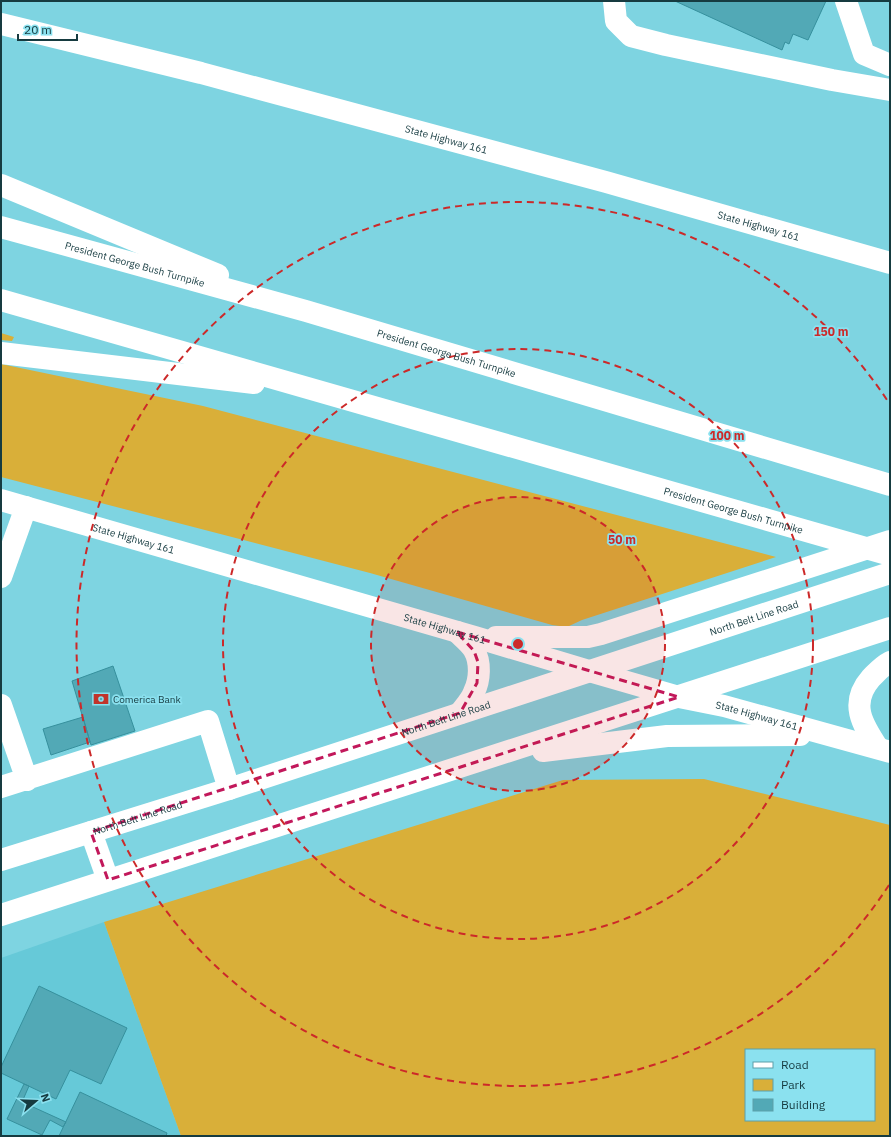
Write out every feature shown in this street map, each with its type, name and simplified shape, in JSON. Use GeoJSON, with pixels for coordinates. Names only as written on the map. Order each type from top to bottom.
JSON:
{"type":"FeatureCollection","features":[{"type":"Feature","properties":{"kind":"main road"},"geometry":{"type":"LineString","coordinates":[[614,1],[616,21],[631,36],[681,48],[854,84],[890,90]]}},
{"type":"Feature","properties":{"kind":"main road"},"geometry":{"type":"LineString","coordinates":[[846,1],[864,54],[854,84]]}},
{"type":"Feature","properties":{"kind":"main road","name":"State Highway 161"},"geometry":{"type":"LineString","coordinates":[[1,24],[208,75],[606,182],[890,263]]}},
{"type":"Feature","properties":{"kind":"main road"},"geometry":{"type":"LineString","coordinates":[[864,54],[890,65]]}},
{"type":"Feature","properties":{"kind":"main road"},"geometry":{"type":"LineString","coordinates":[[1,185],[306,311]]}},
{"type":"Feature","properties":{"kind":"main road","name":"President George Bush Turnpike"},"geometry":{"type":"LineString","coordinates":[[1,227],[306,311],[890,485]]}},
{"type":"Feature","properties":{"kind":"main road","name":"President George Bush Turnpike"},"geometry":{"type":"LineString","coordinates":[[1,300],[890,555]]}},
{"type":"Feature","properties":{"kind":"main road"},"geometry":{"type":"LineString","coordinates":[[1,353],[319,391]]}},
{"type":"Feature","properties":{"kind":"main road","name":"State Highway 161"},"geometry":{"type":"LineString","coordinates":[[1,500],[589,671],[884,750]]}},
{"type":"Feature","properties":{"kind":"main road"},"geometry":{"type":"LineString","coordinates":[[1,578],[26,507]]}},
{"type":"Feature","properties":{"kind":"main road"},"geometry":{"type":"LineString","coordinates":[[460,713],[474,693],[479,672],[478,662],[466,634],[588,637],[890,540]]}},
{"type":"Feature","properties":{"kind":"main road","name":"North Belt Line Road"},"geometry":{"type":"LineString","coordinates":[[1,860],[229,789],[890,573]]}},
{"type":"Feature","properties":{"kind":"main road"},"geometry":{"type":"LineString","coordinates":[[1,915],[890,628]]}},
{"type":"Feature","properties":{"kind":"main road"},"geometry":{"type":"LineString","coordinates":[[884,750],[862,722],[859,711],[860,698],[868,681],[876,672],[890,662]]}},
{"type":"Feature","properties":{"kind":"main road"},"geometry":{"type":"LineString","coordinates":[[1,705],[27,780]]}},
{"type":"Feature","properties":{"kind":"main road"},"geometry":{"type":"LineString","coordinates":[[1,787],[27,780],[208,721],[229,789]]}},
{"type":"Feature","properties":{"kind":"main road"},"geometry":{"type":"LineString","coordinates":[[490,757],[667,736],[792,734],[836,736]]}},
{"type":"Feature","properties":{"kind":"main road"},"geometry":{"type":"LineString","coordinates":[[91,832],[108,880]]}},
{"type":"Feature","properties":{"kind":"highlighted area"},"geometry":{"type":"Polygon","coordinates":[[[457,632],[679,697],[108,880],[91,832],[460,713],[477,683],[478,662],[474,651],[457,632]]]}},
{"type":"Feature","properties":{"kind":"shaded area"},"geometry":{"type":"Polygon","coordinates":[[[104,922],[181,1136],[1,1136],[1,958],[104,922]]]}},
{"type":"Feature","properties":{"kind":"green space"},"geometry":{"type":"Polygon","coordinates":[[[1,333],[14,337],[12,341],[1,340],[1,333]]]}},
{"type":"Feature","properties":{"kind":"green space"},"geometry":{"type":"Polygon","coordinates":[[[1,364],[203,406],[776,557],[582,620],[567,627],[552,625],[370,573],[1,477],[1,364]]]}},
{"type":"Feature","properties":{"kind":"green space"},"geometry":{"type":"Polygon","coordinates":[[[704,779],[890,825],[890,1136],[181,1136],[104,922],[563,780],[704,779]]]}},
{"type":"Feature","properties":{"kind":"building"},"geometry":{"type":"Polygon","coordinates":[[[675,1],[826,1],[808,40],[793,34],[789,44],[785,42],[782,50],[675,1]]]}},
{"type":"Feature","properties":{"kind":"building","name":"Comerica Bank"},"geometry":{"type":"Polygon","coordinates":[[[113,666],[135,731],[91,745],[72,681],[113,666]]]}},
{"type":"Feature","properties":{"kind":"building"},"geometry":{"type":"Polygon","coordinates":[[[83,717],[90,742],[51,755],[43,729],[83,717]]]}},
{"type":"Feature","properties":{"kind":"building"},"geometry":{"type":"Polygon","coordinates":[[[39,986],[127,1028],[101,1084],[70,1070],[56,1099],[1,1073],[1,1067],[39,986]]]}},
{"type":"Feature","properties":{"kind":"building"},"geometry":{"type":"Polygon","coordinates":[[[24,1084],[29,1086],[22,1102],[66,1122],[63,1127],[50,1120],[42,1135],[7,1119],[24,1084]]]}},
{"type":"Feature","properties":{"kind":"building"},"geometry":{"type":"Polygon","coordinates":[[[80,1092],[167,1133],[166,1136],[59,1136],[80,1092]]]}},
{"type":"Feature","properties":{"kind":"place","name":"Comerica Bank"},"geometry":{"type":"Point","coordinates":[101,699]}}]}
